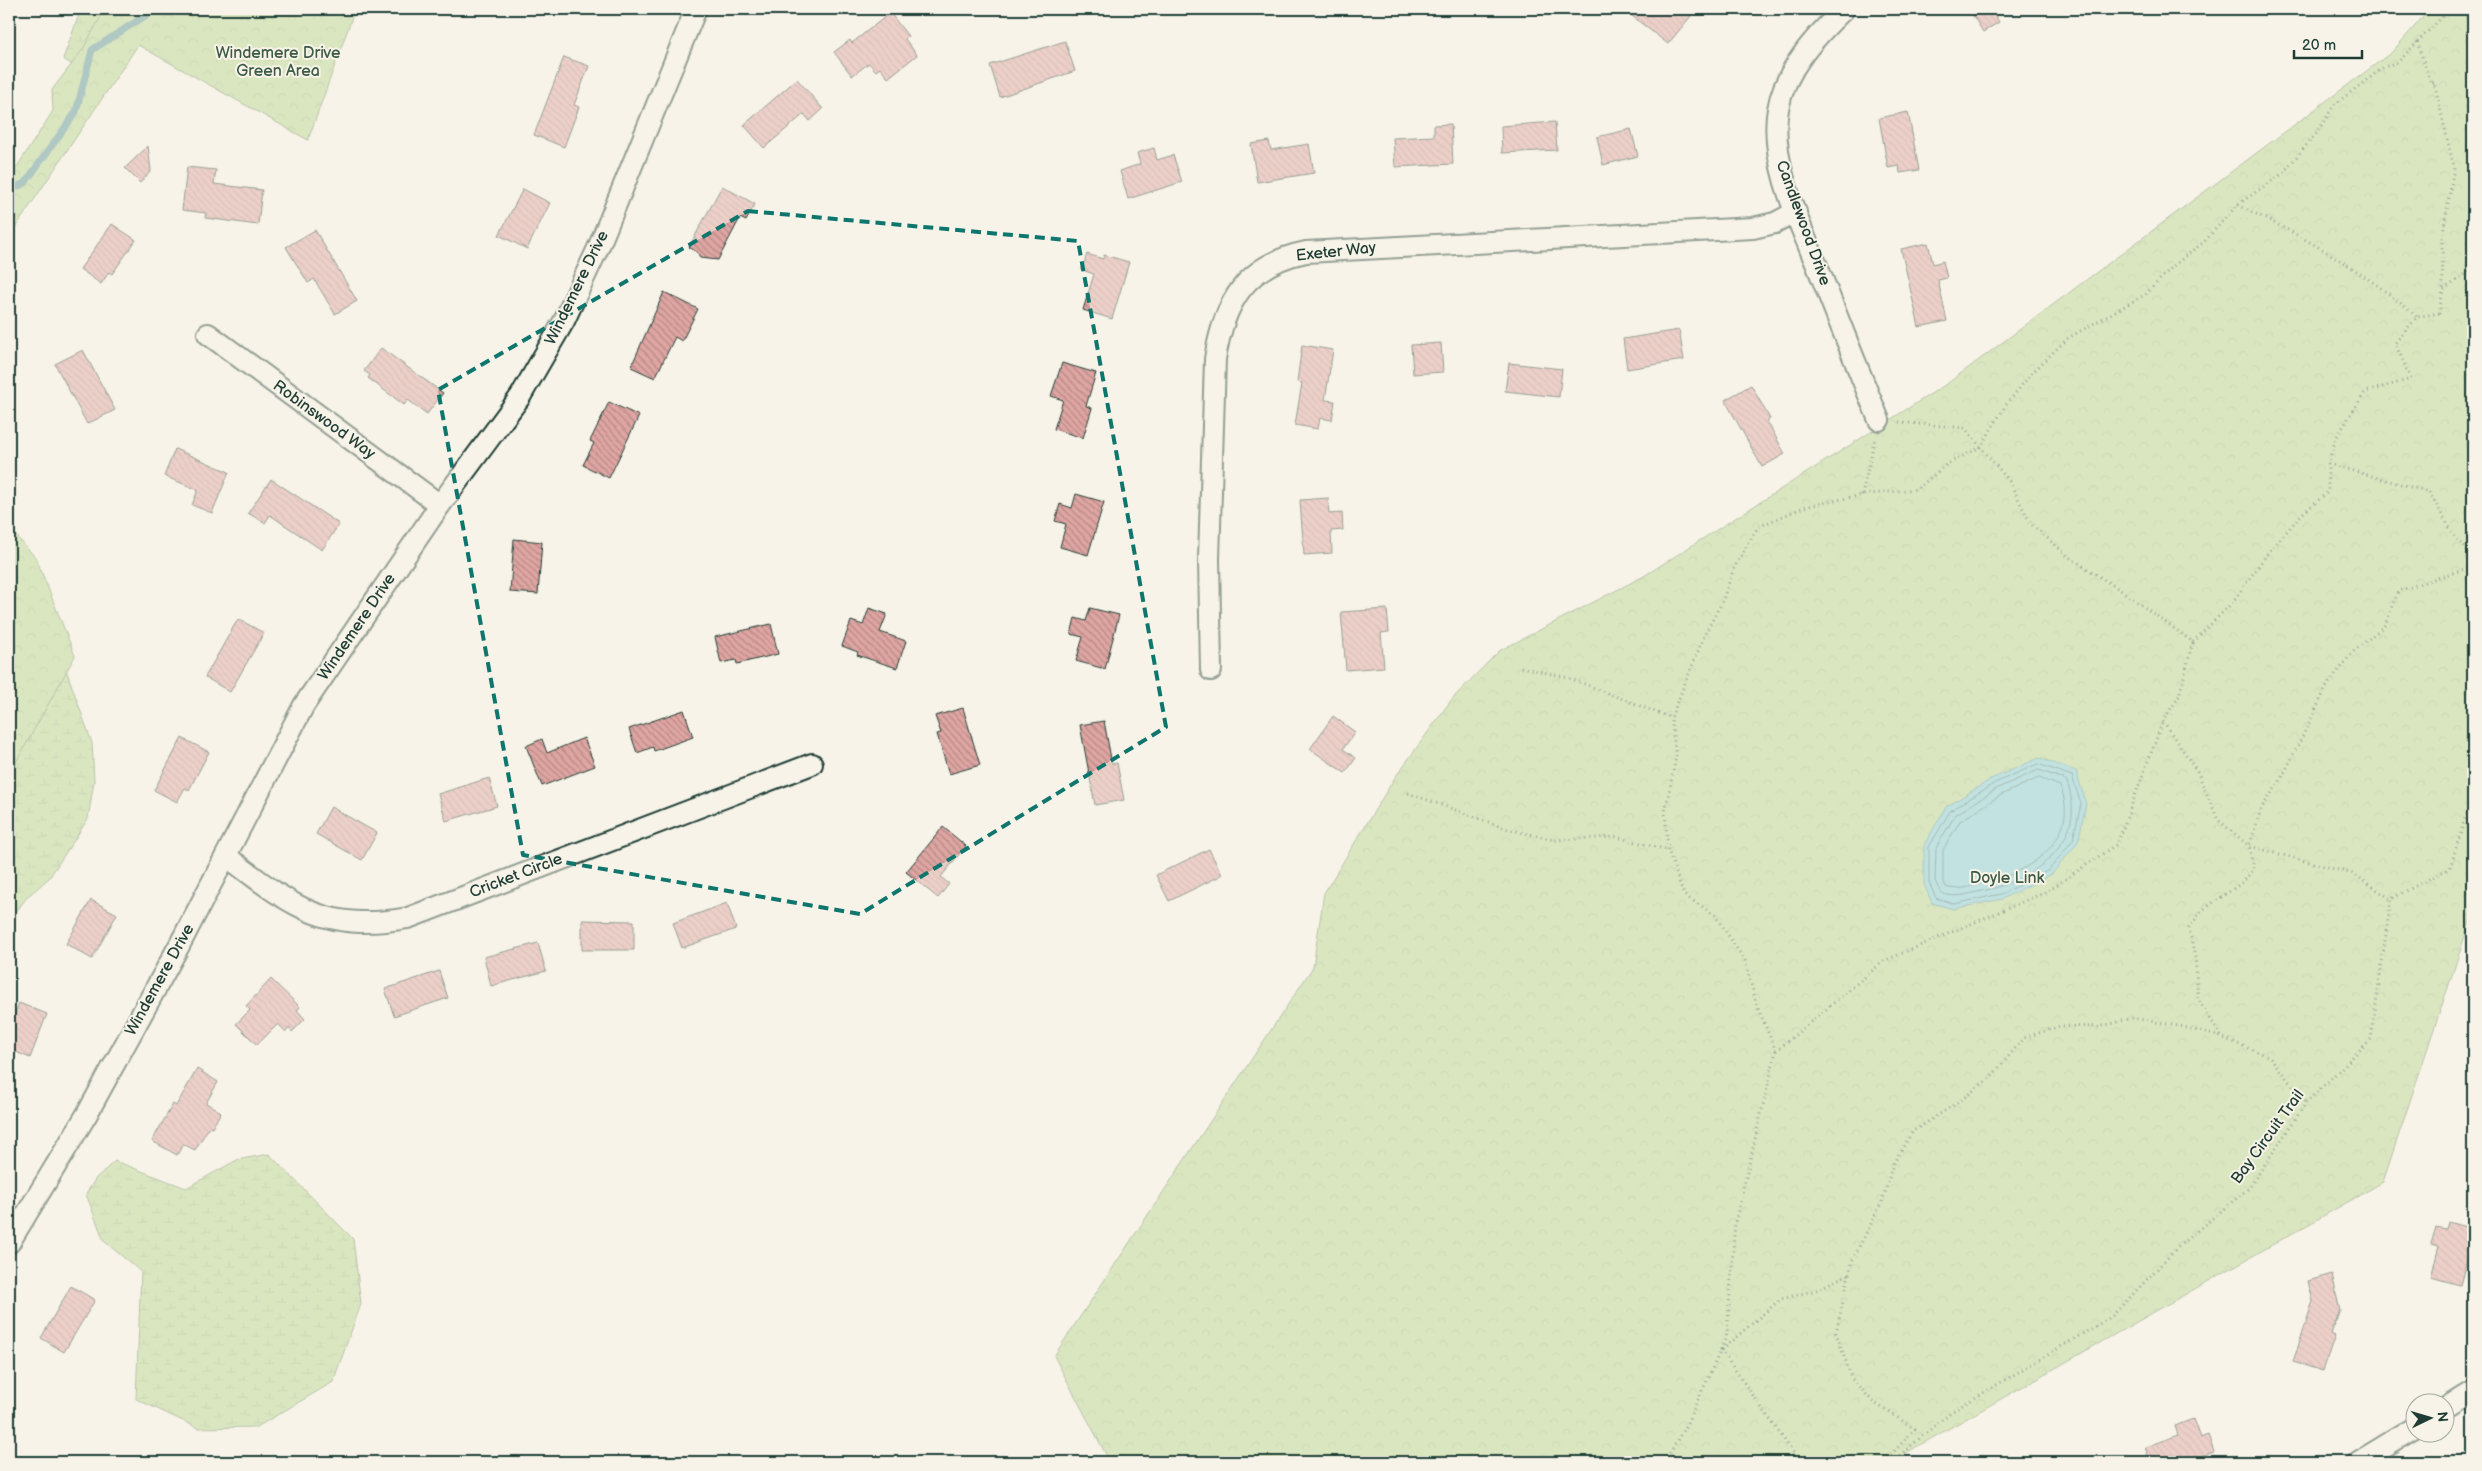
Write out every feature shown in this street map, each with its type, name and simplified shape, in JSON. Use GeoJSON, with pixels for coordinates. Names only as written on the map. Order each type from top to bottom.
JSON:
{"type":"FeatureCollection","features":[{"type":"Feature","properties":{"kind":"street","name":"Windemere Drive"},"geometry":{"type":"LineString","coordinates":[[9,1243],[86,1114],[226,856],[304,705],[440,505],[520,397],[564,321],[599,246],[696,9]]}},
{"type":"Feature","properties":{"kind":"street","name":"Candlewood Drive"},"geometry":{"type":"LineString","coordinates":[[1838,10],[1803,54],[1783,88],[1776,122],[1778,153],[1796,212],[1879,420]]}},
{"type":"Feature","properties":{"kind":"street","name":"Exeter Way"},"geometry":{"type":"LineString","coordinates":[[1211,670],[1209,559],[1215,359],[1220,329],[1230,304],[1238,291],[1256,274],[1274,262],[1306,252],[1753,228],[1775,223],[1796,212]]}},
{"type":"Feature","properties":{"kind":"street","name":"Robinswood Way"},"geometry":{"type":"LineString","coordinates":[[208,334],[440,505]]}},
{"type":"Feature","properties":{"kind":"street","name":"Cricket Circle"},"geometry":{"type":"LineString","coordinates":[[226,856],[273,891],[307,911],[325,918],[360,924],[380,923],[408,918],[812,764]]}},
{"type":"Feature","properties":{"kind":"street"},"geometry":{"type":"LineString","coordinates":[[2454,1403],[2473,1391]]}},
{"type":"Feature","properties":{"kind":"street"},"geometry":{"type":"LineString","coordinates":[[2358,1462],[2404,1434]]}},
{"type":"Feature","properties":{"kind":"path"},"geometry":{"type":"LineString","coordinates":[[1665,1462],[1687,1423],[1727,1334],[1735,1223],[1776,1051],[1757,1006],[1745,961],[1715,914],[1684,895],[1668,850],[1665,812],[1676,757],[1671,718],[1722,602],[1734,568],[1758,527],[1804,507],[1862,496],[1917,489],[1947,464],[1980,447],[2006,406],[2032,374],[2068,338],[2146,294],[2172,266],[2204,242],[2237,205],[2282,174],[2316,134],[2335,104],[2384,67],[2398,62],[2454,9]]}},
{"type":"Feature","properties":{"kind":"path"},"geometry":{"type":"LineString","coordinates":[[1776,1051],[1884,961],[2048,891],[2117,844],[2163,721],[2179,696],[2193,642],[2232,603],[2278,541],[2302,515],[2328,492],[2328,464],[2336,438],[2365,392],[2411,379],[2395,343],[2417,317],[2439,313],[2443,290],[2442,238],[2454,168],[2434,82],[2431,82],[2417,42]]}},
{"type":"Feature","properties":{"kind":"path"},"geometry":{"type":"LineString","coordinates":[[2237,205],[2292,231],[2346,262],[2387,291],[2417,317]]}},
{"type":"Feature","properties":{"kind":"path"},"geometry":{"type":"LineString","coordinates":[[2443,290],[2473,269]]}},
{"type":"Feature","properties":{"kind":"path"},"geometry":{"type":"LineString","coordinates":[[1862,496],[1879,420],[1965,428],[2009,481],[2030,524],[2069,557],[2122,591],[2193,642]]}},
{"type":"Feature","properties":{"kind":"path"},"geometry":{"type":"LineString","coordinates":[[2328,464],[2429,492],[2454,537],[2473,557]]}},
{"type":"Feature","properties":{"kind":"path"},"geometry":{"type":"LineString","coordinates":[[2221,1037],[2198,999],[2195,958],[2189,928],[2201,911],[2243,882],[2254,869],[2249,846],[2262,807],[2282,780],[2328,684],[2352,654],[2385,625],[2398,592],[2473,566]]}},
{"type":"Feature","properties":{"kind":"path"},"geometry":{"type":"LineString","coordinates":[[1521,667],[1569,678],[1671,718]]}},
{"type":"Feature","properties":{"kind":"path"},"geometry":{"type":"LineString","coordinates":[[2163,721],[2197,771],[2218,820],[2249,846],[2354,874],[2391,899],[2450,868],[2466,815],[2473,807]]}},
{"type":"Feature","properties":{"kind":"path"},"geometry":{"type":"LineString","coordinates":[[1408,793],[1508,829],[1554,840],[1616,838],[1668,850]]}},
{"type":"Feature","properties":{"kind":"path","name":"Bay Circuit Trail"},"geometry":{"type":"LineString","coordinates":[[1892,1462],[1951,1412],[2111,1317],[2180,1244],[2250,1188],[2306,1103],[2371,1039],[2391,899]]}},
{"type":"Feature","properties":{"kind":"path"},"geometry":{"type":"LineString","coordinates":[[1884,1462],[1915,1429],[1873,1402],[1852,1379],[1836,1333],[1852,1261],[1882,1202],[1892,1164],[1913,1131],[1957,1103],[1990,1078],[2024,1038],[2060,1026],[2098,1027],[2133,1018],[2178,1026],[2221,1037],[2270,1056],[2306,1103]]}},
{"type":"Feature","properties":{"kind":"path"},"geometry":{"type":"LineString","coordinates":[[1721,1350],[1781,1299],[1816,1290],[1850,1274]]}},
{"type":"Feature","properties":{"kind":"path"},"geometry":{"type":"LineString","coordinates":[[1721,1350],[1795,1455],[1806,1462]]}},
{"type":"Feature","properties":{"kind":"highlighted area"},"geometry":{"type":"Polygon","coordinates":[[[748,211],[1078,241],[1166,727],[860,914],[523,855],[438,390],[748,211]]]}},
{"type":"Feature","properties":{"kind":"green space"},"geometry":{"type":"Polygon","coordinates":[[[81,9],[167,9],[124,47],[98,80],[63,59],[81,9]]]}},
{"type":"Feature","properties":{"kind":"green space","name":"Windemere Drive Green Area"},"geometry":{"type":"Polygon","coordinates":[[[105,9],[355,9],[308,140],[138,45],[9,237],[9,179],[53,111],[52,90],[83,49],[105,9]]]}},
{"type":"Feature","properties":{"kind":"green space","name":"Doyle Link"},"geometry":{"type":"Polygon","coordinates":[[[2430,9],[2473,9],[2473,912],[2383,1182],[1890,1462],[1110,1462],[1054,1356],[1313,967],[1324,893],[1394,779],[1452,699],[1499,651],[1644,576],[1948,383],[2392,52],[2430,9]]]}},
{"type":"Feature","properties":{"kind":"green space"},"geometry":{"type":"Polygon","coordinates":[[[9,528],[36,558],[75,656],[9,775],[9,528]]]}},
{"type":"Feature","properties":{"kind":"green space"},"geometry":{"type":"Polygon","coordinates":[[[9,556],[47,616],[92,743],[94,781],[88,819],[49,878],[27,897],[9,922],[9,556]]]}},
{"type":"Feature","properties":{"kind":"green space"},"geometry":{"type":"Polygon","coordinates":[[[269,1154],[353,1239],[361,1304],[333,1382],[257,1427],[198,1428],[136,1399],[141,1272],[104,1241],[86,1194],[96,1178],[115,1161],[186,1188],[237,1160],[269,1154]]]}},
{"type":"Feature","properties":{"kind":"water"},"geometry":{"type":"Polygon","coordinates":[[[2039,758],[2076,771],[2086,804],[2078,842],[2052,874],[2002,899],[1953,909],[1932,903],[1924,884],[1924,845],[1946,807],[1993,778],[2039,758]]]}},
{"type":"Feature","properties":{"kind":"building"},"geometry":{"type":"Polygon","coordinates":[[[1623,9],[1682,9],[1691,16],[1668,44],[1623,9]]]}},
{"type":"Feature","properties":{"kind":"building"},"geometry":{"type":"Polygon","coordinates":[[[1969,9],[1991,9],[1999,22],[1983,32],[1969,9]]]}},
{"type":"Feature","properties":{"kind":"building"},"geometry":{"type":"Polygon","coordinates":[[[890,13],[908,36],[905,39],[917,55],[888,78],[880,68],[876,71],[869,63],[852,76],[834,52],[850,40],[852,43],[890,13]]]}},
{"type":"Feature","properties":{"kind":"building"},"geometry":{"type":"Polygon","coordinates":[[[1065,41],[1075,71],[1000,97],[990,65],[1065,41]]]}},
{"type":"Feature","properties":{"kind":"building"},"geometry":{"type":"Polygon","coordinates":[[[564,57],[589,66],[574,105],[579,107],[564,147],[534,135],[564,57]]]}},
{"type":"Feature","properties":{"kind":"building"},"geometry":{"type":"Polygon","coordinates":[[[797,79],[823,109],[810,121],[804,114],[764,148],[744,125],[797,79]]]}},
{"type":"Feature","properties":{"kind":"building"},"geometry":{"type":"Polygon","coordinates":[[[1908,112],[1919,170],[1900,173],[1899,166],[1888,168],[1879,118],[1908,112]]]}},
{"type":"Feature","properties":{"kind":"building"},"geometry":{"type":"Polygon","coordinates":[[[1555,122],[1557,150],[1502,153],[1501,126],[1555,122]]]}},
{"type":"Feature","properties":{"kind":"building"},"geometry":{"type":"Polygon","coordinates":[[[1451,124],[1453,164],[1395,167],[1393,138],[1434,136],[1434,125],[1451,124]]]}},
{"type":"Feature","properties":{"kind":"building"},"geometry":{"type":"Polygon","coordinates":[[[1631,129],[1638,156],[1603,165],[1597,137],[1631,129]]]}},
{"type":"Feature","properties":{"kind":"building"},"geometry":{"type":"Polygon","coordinates":[[[1269,141],[1271,150],[1309,144],[1314,173],[1257,182],[1251,144],[1269,141]]]}},
{"type":"Feature","properties":{"kind":"building"},"geometry":{"type":"Polygon","coordinates":[[[148,146],[151,171],[140,183],[125,168],[148,146]]]}},
{"type":"Feature","properties":{"kind":"building"},"geometry":{"type":"Polygon","coordinates":[[[1154,148],[1157,160],[1173,155],[1182,182],[1128,199],[1120,171],[1140,164],[1137,153],[1154,148]]]}},
{"type":"Feature","properties":{"kind":"building"},"geometry":{"type":"Polygon","coordinates":[[[187,167],[216,170],[214,184],[262,190],[258,225],[205,218],[206,213],[182,210],[187,167]]]}},
{"type":"Feature","properties":{"kind":"building"},"geometry":{"type":"Polygon","coordinates":[[[722,186],[755,204],[746,221],[740,218],[718,260],[700,258],[698,253],[689,247],[722,186]]]}},
{"type":"Feature","properties":{"kind":"building"},"geometry":{"type":"Polygon","coordinates":[[[523,189],[550,203],[527,249],[499,235],[523,189]]]}},
{"type":"Feature","properties":{"kind":"building"},"geometry":{"type":"Polygon","coordinates":[[[112,224],[136,240],[112,274],[109,272],[101,284],[80,269],[112,224]]]}},
{"type":"Feature","properties":{"kind":"building"},"geometry":{"type":"Polygon","coordinates":[[[315,230],[357,301],[335,314],[314,279],[308,283],[286,247],[315,230]]]}},
{"type":"Feature","properties":{"kind":"building"},"geometry":{"type":"Polygon","coordinates":[[[1928,243],[1933,264],[1943,261],[1947,278],[1938,280],[1947,321],[1919,327],[1901,249],[1928,243]]]}},
{"type":"Feature","properties":{"kind":"building"},"geometry":{"type":"Polygon","coordinates":[[[1087,254],[1103,259],[1104,255],[1129,262],[1112,319],[1083,310],[1094,274],[1082,270],[1087,254]]]}},
{"type":"Feature","properties":{"kind":"building"},"geometry":{"type":"Polygon","coordinates":[[[664,292],[698,309],[682,341],[675,337],[655,378],[631,367],[664,292]]]}},
{"type":"Feature","properties":{"kind":"building"},"geometry":{"type":"Polygon","coordinates":[[[1679,330],[1684,360],[1627,369],[1623,339],[1679,330]]]}},
{"type":"Feature","properties":{"kind":"building"},"geometry":{"type":"Polygon","coordinates":[[[1441,343],[1443,372],[1413,374],[1411,345],[1441,343]]]}},
{"type":"Feature","properties":{"kind":"building"},"geometry":{"type":"Polygon","coordinates":[[[1302,345],[1333,350],[1325,400],[1335,401],[1332,420],[1320,418],[1318,429],[1295,425],[1302,383],[1297,382],[1302,345]]]}},
{"type":"Feature","properties":{"kind":"building"},"geometry":{"type":"Polygon","coordinates":[[[381,348],[443,393],[427,414],[408,400],[404,405],[368,378],[370,375],[364,371],[381,348]]]}},
{"type":"Feature","properties":{"kind":"building"},"geometry":{"type":"Polygon","coordinates":[[[83,350],[115,410],[87,424],[55,364],[83,350]]]}},
{"type":"Feature","properties":{"kind":"building"},"geometry":{"type":"Polygon","coordinates":[[[1062,363],[1096,373],[1086,406],[1092,408],[1083,438],[1054,429],[1063,400],[1051,396],[1062,363]]]}},
{"type":"Feature","properties":{"kind":"building"},"geometry":{"type":"Polygon","coordinates":[[[1509,363],[1562,369],[1559,397],[1505,391],[1509,363]]]}},
{"type":"Feature","properties":{"kind":"building"},"geometry":{"type":"Polygon","coordinates":[[[1751,385],[1770,419],[1767,421],[1785,454],[1762,467],[1725,400],[1751,385]]]}},
{"type":"Feature","properties":{"kind":"building"},"geometry":{"type":"Polygon","coordinates":[[[609,402],[639,416],[609,478],[583,465],[594,443],[590,441],[609,402]]]}},
{"type":"Feature","properties":{"kind":"building"},"geometry":{"type":"Polygon","coordinates":[[[175,449],[229,472],[212,513],[192,505],[198,490],[164,476],[175,449]]]}},
{"type":"Feature","properties":{"kind":"building"},"geometry":{"type":"Polygon","coordinates":[[[271,479],[339,524],[322,550],[270,515],[265,523],[248,513],[271,479]]]}},
{"type":"Feature","properties":{"kind":"building"},"geometry":{"type":"Polygon","coordinates":[[[1076,494],[1104,502],[1088,555],[1060,547],[1066,524],[1055,521],[1060,504],[1072,508],[1076,494]]]}},
{"type":"Feature","properties":{"kind":"building"},"geometry":{"type":"Polygon","coordinates":[[[1328,498],[1329,514],[1342,513],[1343,530],[1331,531],[1332,553],[1304,555],[1300,500],[1328,498]]]}},
{"type":"Feature","properties":{"kind":"building"},"geometry":{"type":"Polygon","coordinates":[[[514,539],[542,542],[538,594],[510,592],[514,539]]]}},
{"type":"Feature","properties":{"kind":"building"},"geometry":{"type":"Polygon","coordinates":[[[869,608],[887,614],[880,632],[906,641],[897,668],[857,655],[858,652],[842,646],[851,621],[863,625],[869,608]]]}},
{"type":"Feature","properties":{"kind":"building"},"geometry":{"type":"Polygon","coordinates":[[[1090,608],[1119,615],[1105,669],[1076,661],[1083,637],[1071,634],[1075,618],[1086,621],[1090,608]]]}},
{"type":"Feature","properties":{"kind":"building"},"geometry":{"type":"Polygon","coordinates":[[[1387,609],[1389,632],[1381,633],[1384,667],[1346,670],[1341,612],[1387,609]]]}},
{"type":"Feature","properties":{"kind":"building"},"geometry":{"type":"Polygon","coordinates":[[[238,619],[264,633],[230,692],[205,677],[238,619]]]}},
{"type":"Feature","properties":{"kind":"building"},"geometry":{"type":"Polygon","coordinates":[[[771,624],[778,654],[737,664],[736,660],[721,663],[715,637],[771,624]]]}},
{"type":"Feature","properties":{"kind":"building"},"geometry":{"type":"Polygon","coordinates":[[[963,708],[980,765],[949,774],[937,734],[941,733],[935,716],[963,708]]]}},
{"type":"Feature","properties":{"kind":"building"},"geometry":{"type":"Polygon","coordinates":[[[684,710],[693,737],[654,751],[653,747],[637,753],[629,729],[684,710]]]}},
{"type":"Feature","properties":{"kind":"building"},"geometry":{"type":"Polygon","coordinates":[[[1333,716],[1355,732],[1343,749],[1356,758],[1345,773],[1310,749],[1333,716]]]}},
{"type":"Feature","properties":{"kind":"building"},"geometry":{"type":"Polygon","coordinates":[[[1104,721],[1112,764],[1117,763],[1124,800],[1095,805],[1080,725],[1104,721]]]}},
{"type":"Feature","properties":{"kind":"building"},"geometry":{"type":"Polygon","coordinates":[[[182,738],[209,752],[189,790],[185,788],[177,802],[154,790],[182,738]]]}},
{"type":"Feature","properties":{"kind":"building"},"geometry":{"type":"Polygon","coordinates":[[[584,738],[595,766],[542,786],[526,746],[542,739],[547,753],[584,738]]]}},
{"type":"Feature","properties":{"kind":"building"},"geometry":{"type":"Polygon","coordinates":[[[489,778],[497,806],[446,821],[438,794],[489,778]]]}},
{"type":"Feature","properties":{"kind":"building"},"geometry":{"type":"Polygon","coordinates":[[[331,807],[377,833],[362,860],[316,834],[331,807]]]}},
{"type":"Feature","properties":{"kind":"building"},"geometry":{"type":"Polygon","coordinates":[[[943,827],[966,846],[941,877],[949,884],[938,898],[906,872],[943,827]]]}},
{"type":"Feature","properties":{"kind":"building"},"geometry":{"type":"Polygon","coordinates":[[[1209,849],[1222,875],[1169,901],[1156,875],[1209,849]]]}},
{"type":"Feature","properties":{"kind":"building"},"geometry":{"type":"Polygon","coordinates":[[[91,900],[117,914],[92,959],[66,944],[91,900]]]}},
{"type":"Feature","properties":{"kind":"building"},"geometry":{"type":"Polygon","coordinates":[[[727,903],[736,929],[682,948],[673,923],[727,903]]]}},
{"type":"Feature","properties":{"kind":"building"},"geometry":{"type":"Polygon","coordinates":[[[582,920],[634,921],[634,950],[582,950],[582,920]]]}},
{"type":"Feature","properties":{"kind":"building"},"geometry":{"type":"Polygon","coordinates":[[[538,943],[546,971],[491,986],[484,957],[538,943]]]}},
{"type":"Feature","properties":{"kind":"building"},"geometry":{"type":"Polygon","coordinates":[[[439,971],[448,998],[394,1016],[385,989],[439,971]]]}},
{"type":"Feature","properties":{"kind":"building"},"geometry":{"type":"Polygon","coordinates":[[[271,979],[300,1007],[297,1010],[305,1019],[292,1032],[289,1028],[286,1032],[278,1024],[257,1045],[236,1024],[250,1010],[246,1006],[271,979]]]}},
{"type":"Feature","properties":{"kind":"building"},"geometry":{"type":"Polygon","coordinates":[[[19,1003],[47,1014],[30,1058],[9,1049],[9,1029],[19,1003]]]}},
{"type":"Feature","properties":{"kind":"building"},"geometry":{"type":"Polygon","coordinates":[[[197,1069],[218,1082],[206,1103],[221,1112],[212,1128],[209,1127],[195,1150],[183,1144],[177,1155],[152,1141],[173,1104],[176,1106],[197,1069]]]}},
{"type":"Feature","properties":{"kind":"building"},"geometry":{"type":"Polygon","coordinates":[[[2448,1222],[2473,1229],[2473,1237],[2460,1285],[2431,1277],[2439,1246],[2431,1244],[2436,1227],[2446,1229],[2448,1222]]]}},
{"type":"Feature","properties":{"kind":"building"},"geometry":{"type":"Polygon","coordinates":[[[2332,1274],[2340,1310],[2331,1334],[2335,1336],[2323,1371],[2293,1362],[2313,1301],[2308,1281],[2332,1274]]]}},
{"type":"Feature","properties":{"kind":"building"},"geometry":{"type":"Polygon","coordinates":[[[71,1286],[95,1300],[64,1352],[41,1338],[71,1286]]]}},
{"type":"Feature","properties":{"kind":"building"},"geometry":{"type":"Polygon","coordinates":[[[2193,1419],[2200,1438],[2208,1435],[2214,1452],[2186,1462],[2150,1462],[2145,1447],[2178,1435],[2175,1426],[2193,1419]]]}},
{"type":"Feature","properties":{"kind":"waterway"},"geometry":{"type":"LineString","coordinates":[[9,190],[25,183],[76,112],[92,50],[151,12],[152,9]]}}]}
